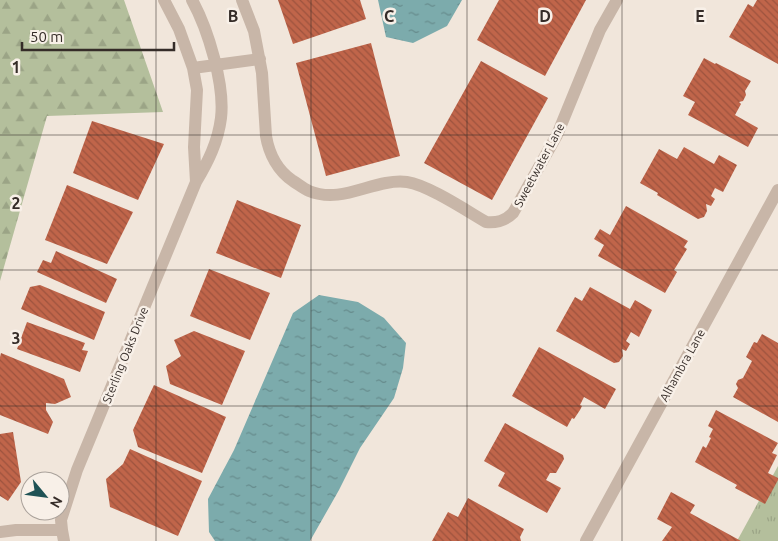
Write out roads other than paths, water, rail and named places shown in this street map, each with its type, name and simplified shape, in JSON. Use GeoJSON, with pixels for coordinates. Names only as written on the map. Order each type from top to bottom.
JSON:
{"type":"FeatureCollection","features":[{"type":"Feature","properties":{"kind":"street","name":"Sterling Oaks Drive"},"geometry":{"type":"LineString","coordinates":[[164,0],[179,29],[193,68],[197,90],[194,147],[196,182]]}},
{"type":"Feature","properties":{"kind":"street","name":"Sterling Oaks Drive"},"geometry":{"type":"LineString","coordinates":[[0,532],[16,530],[63,536],[61,520],[78,470],[196,182],[212,153],[222,116],[221,96],[215,65],[204,27],[192,0]]}},
{"type":"Feature","properties":{"kind":"street","name":"Sweetwater Lane"},"geometry":{"type":"LineString","coordinates":[[242,0],[254,31],[260,59],[268,146],[277,164],[290,178],[309,191],[330,195],[342,194],[390,182],[408,182],[425,188],[486,222],[501,221],[513,213],[557,135],[600,30],[617,0]]}},
{"type":"Feature","properties":{"kind":"street"},"geometry":{"type":"LineString","coordinates":[[193,68],[260,59]]}},
{"type":"Feature","properties":{"kind":"street","name":"Alhambra Lane"},"geometry":{"type":"LineString","coordinates":[[586,541],[778,190]]}},
{"type":"Feature","properties":{"kind":"water"},"geometry":{"type":"Polygon","coordinates":[[[378,0],[462,0],[447,26],[413,43],[386,37],[378,0]]]}},
{"type":"Feature","properties":{"kind":"water"},"geometry":{"type":"Polygon","coordinates":[[[319,295],[358,302],[384,318],[406,343],[403,368],[394,398],[360,448],[310,541],[215,541],[209,532],[208,499],[234,450],[293,313],[319,295]]]}}]}
